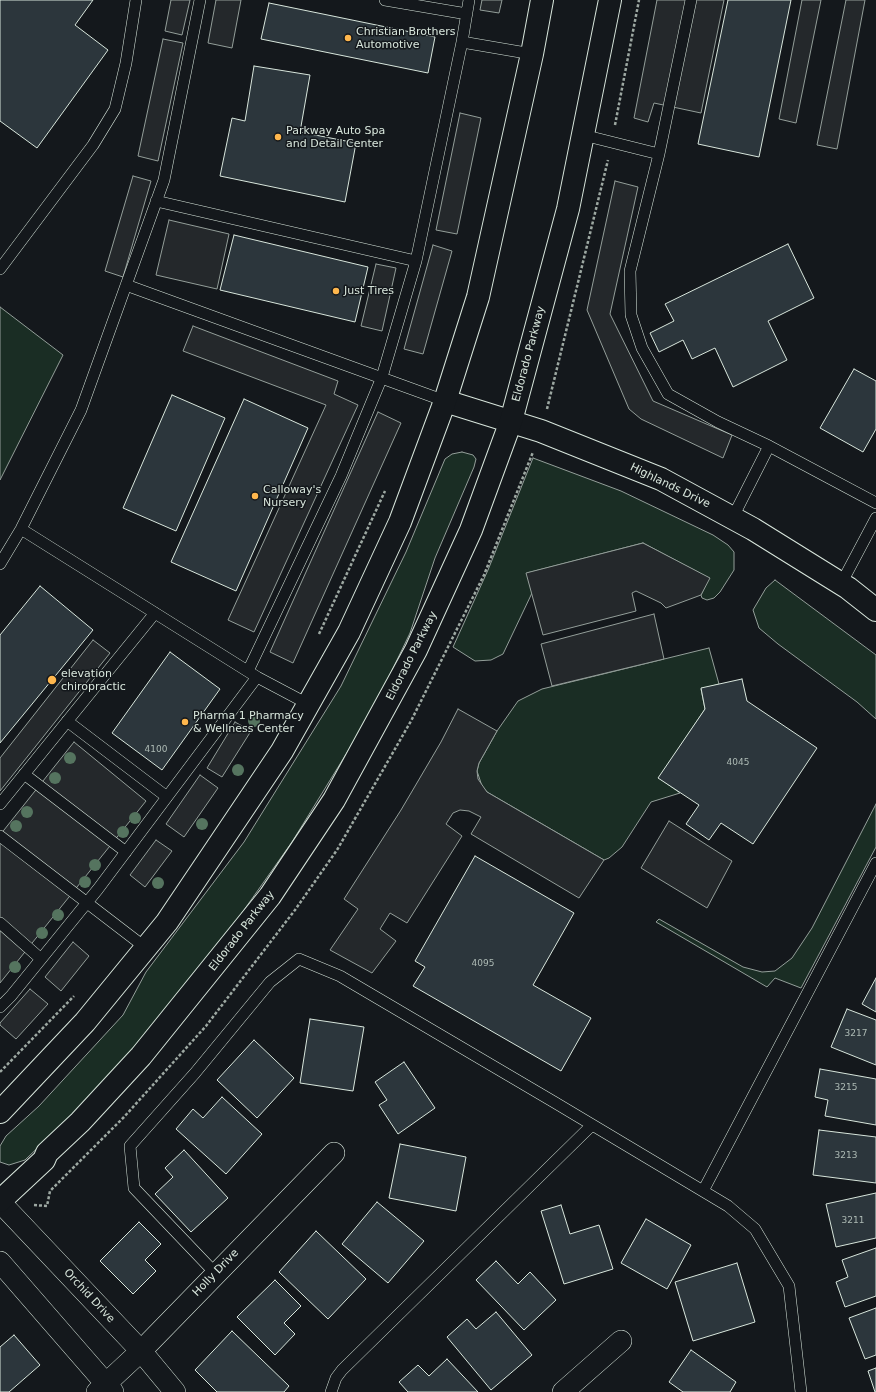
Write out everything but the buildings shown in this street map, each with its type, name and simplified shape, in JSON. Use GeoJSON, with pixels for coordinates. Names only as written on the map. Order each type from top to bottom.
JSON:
{"type":"FeatureCollection","features":[{"type":"Feature","properties":{"kind":"main road"},"geometry":{"type":"LineString","coordinates":[[0,1112],[85,1022],[167,922],[233,827],[282,751],[349,632],[400,522],[445,401],[478,297],[532,54],[542,0]]}},
{"type":"Feature","properties":{"kind":"main road","name":"Eldorado Parkway"},"geometry":{"type":"LineString","coordinates":[[0,1201],[44,1160],[48,1153],[80,1122],[141,1056],[270,896],[306,843],[355,765],[416,650],[471,530],[511,421],[568,209],[610,0]]}},
{"type":"Feature","properties":{"kind":"main road","name":"Highlands Drive"},"geometry":{"type":"LineString","coordinates":[[445,401],[541,431],[661,479],[733,517],[841,584],[876,610]]}},
{"type":"Feature","properties":{"kind":"street","name":"Holly Drive"},"geometry":{"type":"LineString","coordinates":[[105,1389],[334,1153]]}},
{"type":"Feature","properties":{"kind":"street","name":"Orchid Drive"},"geometry":{"type":"LineString","coordinates":[[0,1201],[141,1351],[175,1392]]}},
{"type":"Feature","properties":{"kind":"street"},"geometry":{"type":"LineString","coordinates":[[0,1262],[105,1389]]}},
{"type":"Feature","properties":{"kind":"street"},"geometry":{"type":"LineString","coordinates":[[563,1392],[621,1341]]}},
{"type":"Feature","properties":{"kind":"lane"},"geometry":{"type":"LineString","coordinates":[[0,269],[93,145],[115,109],[126,64],[136,0]]}},
{"type":"Feature","properties":{"kind":"lane"},"geometry":{"type":"LineString","coordinates":[[0,564],[21,529],[81,410],[164,180],[200,0]]}},
{"type":"Feature","properties":{"kind":"lane"},"geometry":{"type":"LineString","coordinates":[[385,0],[467,14]]}},
{"type":"Feature","properties":{"kind":"lane"},"geometry":{"type":"LineString","coordinates":[[0,1006],[86,904],[126,852],[167,797],[253,674],[341,476],[382,377],[416,261],[462,42],[469,0]]}},
{"type":"Feature","properties":{"kind":"lane"},"geometry":{"type":"LineString","coordinates":[[691,0],[659,154],[630,271],[631,315],[642,348],[668,394],[718,422],[769,446],[876,503]]}},
{"type":"Feature","properties":{"kind":"lane"},"geometry":{"type":"LineString","coordinates":[[462,42],[532,54]]}},
{"type":"Feature","properties":{"kind":"lane"},"geometry":{"type":"LineString","coordinates":[[583,135],[659,154]]}},
{"type":"Feature","properties":{"kind":"lane"},"geometry":{"type":"LineString","coordinates":[[156,201],[416,261]]}},
{"type":"Feature","properties":{"kind":"lane"},"geometry":{"type":"LineString","coordinates":[[126,285],[445,401]]}},
{"type":"Feature","properties":{"kind":"lane"},"geometry":{"type":"LineString","coordinates":[[733,517],[769,446]]}},
{"type":"Feature","properties":{"kind":"lane"},"geometry":{"type":"LineString","coordinates":[[841,584],[876,518]]}},
{"type":"Feature","properties":{"kind":"lane"},"geometry":{"type":"LineString","coordinates":[[21,529],[253,674],[308,704]]}},
{"type":"Feature","properties":{"kind":"lane"},"geometry":{"type":"LineString","coordinates":[[0,804],[155,613]]}},
{"type":"Feature","properties":{"kind":"lane"},"geometry":{"type":"LineString","coordinates":[[67,721],[167,797]]}},
{"type":"Feature","properties":{"kind":"lane"},"geometry":{"type":"LineString","coordinates":[[24,774],[126,852]]}},
{"type":"Feature","properties":{"kind":"lane"},"geometry":{"type":"LineString","coordinates":[[0,836],[86,904],[146,948]]}},
{"type":"Feature","properties":{"kind":"lane"},"geometry":{"type":"LineString","coordinates":[[703,1191],[876,863]]}},
{"type":"Feature","properties":{"kind":"lane"},"geometry":{"type":"LineString","coordinates":[[0,922],[41,959]]}},
{"type":"Feature","properties":{"kind":"lane"},"geometry":{"type":"LineString","coordinates":[[216,1274],[134,1188],[130,1146],[196,1073],[270,982],[299,958],[340,976],[592,1125],[728,1206],[755,1229],[789,1286],[801,1392]]}},
{"type":"Feature","properties":{"kind":"lane"},"geometry":{"type":"LineString","coordinates":[[331,1392],[336,1378],[342,1370],[592,1125]]}},
{"type":"Feature","properties":{"kind":"green space"},"geometry":{"type":"Polygon","coordinates":[[[0,307],[63,355],[0,480],[0,307]]]}},
{"type":"Feature","properties":{"kind":"green space"},"geometry":{"type":"Polygon","coordinates":[[[462,452],[473,455],[476,459],[474,467],[435,558],[410,633],[372,712],[292,842],[215,951],[180,995],[103,1085],[25,1160],[9,1165],[0,1162],[0,1146],[6,1136],[39,1106],[123,1015],[146,972],[244,842],[341,686],[406,552],[445,459],[452,454],[462,452]]]}},
{"type":"Feature","properties":{"kind":"green space"},"geometry":{"type":"Polygon","coordinates":[[[533,458],[621,491],[713,535],[728,545],[734,552],[734,570],[720,592],[714,598],[707,600],[702,598],[701,595],[709,578],[643,543],[527,573],[532,593],[503,654],[491,660],[475,661],[453,647],[488,570],[533,458]]]}},
{"type":"Feature","properties":{"kind":"green space"},"geometry":{"type":"Polygon","coordinates":[[[775,580],[876,655],[876,719],[857,702],[778,644],[759,628],[753,610],[766,588],[775,580]]]}},
{"type":"Feature","properties":{"kind":"green space"},"geometry":{"type":"Polygon","coordinates":[[[709,648],[719,684],[701,689],[705,709],[659,778],[680,793],[651,802],[622,847],[609,858],[604,860],[487,792],[482,786],[477,771],[479,763],[497,731],[518,701],[542,689],[709,648]]]}},
{"type":"Feature","properties":{"kind":"green space"},"geometry":{"type":"Polygon","coordinates":[[[876,804],[876,847],[801,988],[775,978],[767,987],[656,922],[659,919],[743,967],[762,972],[775,971],[792,958],[812,928],[876,804]]]}},
{"type":"Feature","properties":{"kind":"shaded area"},"geometry":{"type":"Polygon","coordinates":[[[171,0],[190,0],[182,35],[165,31],[171,0]]]}},
{"type":"Feature","properties":{"kind":"shaded area"},"geometry":{"type":"Polygon","coordinates":[[[216,0],[241,0],[232,48],[208,43],[216,0]]]}},
{"type":"Feature","properties":{"kind":"shaded area"},"geometry":{"type":"Polygon","coordinates":[[[482,0],[502,0],[499,13],[480,10],[482,0]]]}},
{"type":"Feature","properties":{"kind":"shaded area"},"geometry":{"type":"Polygon","coordinates":[[[657,0],[724,0],[701,113],[654,103],[648,122],[634,118],[657,0]]]}},
{"type":"Feature","properties":{"kind":"shaded area"},"geometry":{"type":"Polygon","coordinates":[[[802,0],[821,0],[796,123],[779,119],[802,0]]]}},
{"type":"Feature","properties":{"kind":"shaded area"},"geometry":{"type":"Polygon","coordinates":[[[846,0],[865,0],[837,149],[817,145],[846,0]]]}},
{"type":"Feature","properties":{"kind":"shaded area"},"geometry":{"type":"Polygon","coordinates":[[[163,39],[183,43],[158,161],[138,156],[163,39]]]}},
{"type":"Feature","properties":{"kind":"shaded area"},"geometry":{"type":"Polygon","coordinates":[[[460,113],[481,118],[457,234],[436,230],[460,113]]]}},
{"type":"Feature","properties":{"kind":"shaded area"},"geometry":{"type":"Polygon","coordinates":[[[133,176],[151,181],[123,277],[105,271],[133,176]]]}},
{"type":"Feature","properties":{"kind":"shaded area"},"geometry":{"type":"Polygon","coordinates":[[[615,181],[638,187],[610,314],[653,401],[732,435],[723,458],[641,419],[629,409],[587,310],[615,181]]]}},
{"type":"Feature","properties":{"kind":"shaded area"},"geometry":{"type":"Polygon","coordinates":[[[169,220],[229,234],[217,289],[156,275],[169,220]]]}},
{"type":"Feature","properties":{"kind":"shaded area"},"geometry":{"type":"Polygon","coordinates":[[[433,245],[452,251],[423,354],[404,349],[433,245]]]}},
{"type":"Feature","properties":{"kind":"shaded area"},"geometry":{"type":"Polygon","coordinates":[[[376,264],[396,268],[382,331],[361,326],[376,264]]]}},
{"type":"Feature","properties":{"kind":"shaded area"},"geometry":{"type":"Polygon","coordinates":[[[193,326],[338,381],[334,394],[358,405],[254,632],[228,620],[326,405],[183,351],[193,326]]]}},
{"type":"Feature","properties":{"kind":"shaded area"},"geometry":{"type":"Polygon","coordinates":[[[378,412],[401,423],[293,663],[270,652],[378,412]]]}},
{"type":"Feature","properties":{"kind":"shaded area"},"geometry":{"type":"Polygon","coordinates":[[[643,543],[710,578],[701,595],[666,608],[661,603],[636,591],[632,593],[636,611],[543,635],[526,573],[643,543]]]}},
{"type":"Feature","properties":{"kind":"shaded area"},"geometry":{"type":"Polygon","coordinates":[[[654,614],[664,659],[552,686],[541,644],[654,614]]]}},
{"type":"Feature","properties":{"kind":"shaded area"},"geometry":{"type":"Polygon","coordinates":[[[93,640],[110,653],[0,791],[0,758],[93,640]]]}},
{"type":"Feature","properties":{"kind":"shaded area"},"geometry":{"type":"Polygon","coordinates":[[[458,709],[497,731],[479,763],[477,771],[478,779],[487,792],[604,860],[579,898],[471,834],[481,817],[469,811],[460,810],[453,813],[446,824],[462,836],[407,923],[390,913],[380,929],[396,941],[372,973],[330,950],[358,909],[344,899],[401,810],[441,742],[458,709]]]}},
{"type":"Feature","properties":{"kind":"shaded area"},"geometry":{"type":"Polygon","coordinates":[[[235,722],[251,731],[222,777],[207,768],[235,722]]]}},
{"type":"Feature","properties":{"kind":"shaded area"},"geometry":{"type":"Polygon","coordinates":[[[74,742],[146,801],[0,983],[0,835],[74,742]]]}},
{"type":"Feature","properties":{"kind":"shaded area"},"geometry":{"type":"Polygon","coordinates":[[[200,775],[218,788],[184,837],[166,824],[200,775]]]}},
{"type":"Feature","properties":{"kind":"shaded area"},"geometry":{"type":"Polygon","coordinates":[[[669,821],[732,861],[707,908],[641,868],[669,821]]]}},
{"type":"Feature","properties":{"kind":"shaded area"},"geometry":{"type":"Polygon","coordinates":[[[156,840],[172,851],[145,887],[130,875],[156,840]]]}},
{"type":"Feature","properties":{"kind":"shaded area"},"geometry":{"type":"Polygon","coordinates":[[[73,942],[89,956],[61,991],[45,977],[73,942]]]}},
{"type":"Feature","properties":{"kind":"shaded area"},"geometry":{"type":"Polygon","coordinates":[[[30,989],[48,1004],[16,1039],[0,1025],[0,1023],[30,989]]]}},
{"type":"Feature","properties":{"kind":"place","name":"Christian Brothers Automotive"},"geometry":{"type":"Point","coordinates":[348,38]}},
{"type":"Feature","properties":{"kind":"place","name":"Parkway Auto Spa and Detail Center"},"geometry":{"type":"Point","coordinates":[278,137]}},
{"type":"Feature","properties":{"kind":"place","name":"Just Tires"},"geometry":{"type":"Point","coordinates":[336,291]}},
{"type":"Feature","properties":{"kind":"place","name":"Calloway's Nursery"},"geometry":{"type":"Point","coordinates":[255,496]}},
{"type":"Feature","properties":{"kind":"place","name":"elevation chiropractic"},"geometry":{"type":"Point","coordinates":[52,680]}},
{"type":"Feature","properties":{"kind":"place","name":"Pharma 1 Pharmacy & Wellness Center"},"geometry":{"type":"Point","coordinates":[185,722]}}]}
